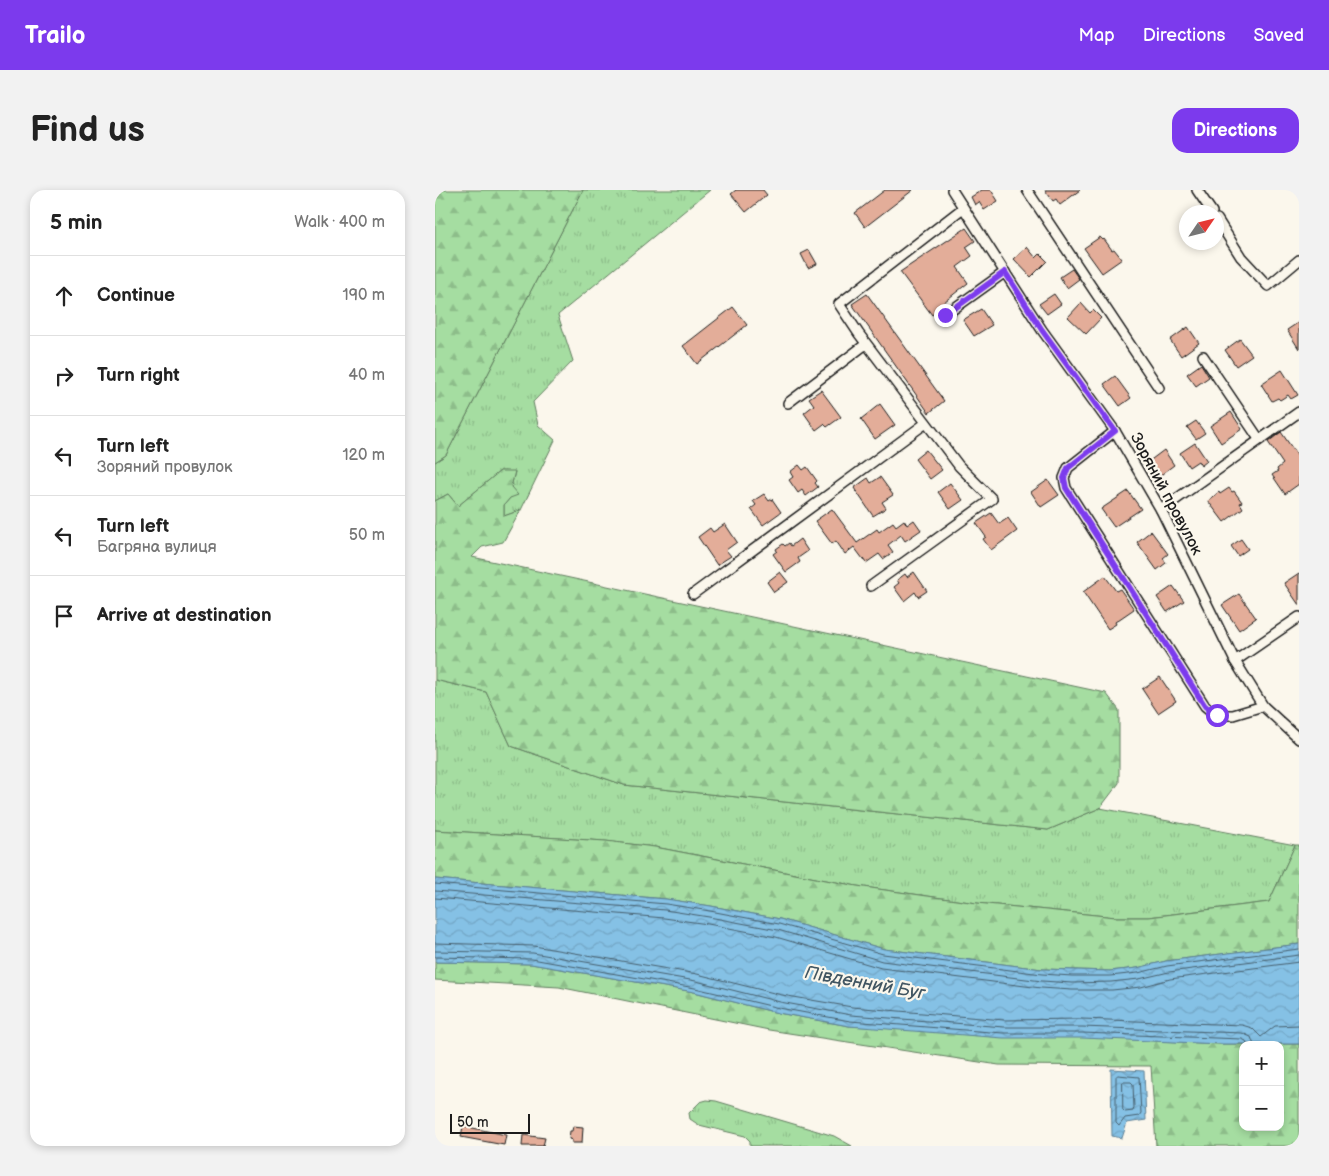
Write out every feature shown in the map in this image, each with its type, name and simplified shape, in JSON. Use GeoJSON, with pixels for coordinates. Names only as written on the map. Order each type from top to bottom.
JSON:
{"type":"FeatureCollection","features":[{"type":"Feature","properties":{"kind":"street","name":"Зоряний провулок"},"geometry":{"type":"LineString","coordinates":[[951,190],[1042,330],[1115,431],[1161,510],[1235,661],[1263,706],[1299,738]]}},
{"type":"Feature","properties":{"kind":"street"},"geometry":{"type":"LineString","coordinates":[[1027,190],[1159,388]]}},
{"type":"Feature","properties":{"kind":"street"},"geometry":{"type":"LineString","coordinates":[[1197,190],[1207,205]]}},
{"type":"Feature","properties":{"kind":"street"},"geometry":{"type":"LineString","coordinates":[[871,586],[992,499],[959,466],[866,344],[839,304],[963,208]]}},
{"type":"Feature","properties":{"kind":"street"},"geometry":{"type":"LineString","coordinates":[[1224,231],[1241,257],[1268,286],[1298,264]]}},
{"type":"Feature","properties":{"kind":"street"},"geometry":{"type":"LineString","coordinates":[[945,315],[1005,272]]}},
{"type":"Feature","properties":{"kind":"street"},"geometry":{"type":"LineString","coordinates":[[788,403],[866,344]]}},
{"type":"Feature","properties":{"kind":"street"},"geometry":{"type":"LineString","coordinates":[[1203,356],[1259,439]]}},
{"type":"Feature","properties":{"kind":"street"},"geometry":{"type":"LineString","coordinates":[[1161,510],[1299,412]]}},
{"type":"Feature","properties":{"kind":"street"},"geometry":{"type":"LineString","coordinates":[[693,594],[926,423]]}},
{"type":"Feature","properties":{"kind":"street"},"geometry":{"type":"LineString","coordinates":[[1115,431],[1068,468],[1064,478],[1066,488],[1205,706],[1217,715],[1233,715],[1263,706]]}},
{"type":"Feature","properties":{"kind":"street"},"geometry":{"type":"LineString","coordinates":[[1235,661],[1299,618]]}},
{"type":"Feature","properties":{"kind":"green space"},"geometry":{"type":"Polygon","coordinates":[[[438,190],[583,190],[446,455],[435,462],[435,196],[438,190]]]}},
{"type":"Feature","properties":{"kind":"green space"},"geometry":{"type":"Polygon","coordinates":[[[583,190],[710,190],[558,315],[573,361],[533,402],[538,425],[555,440],[521,510],[504,516],[504,505],[510,498],[515,472],[500,471],[458,506],[448,494],[435,501],[435,462],[446,455],[583,190]]]}},
{"type":"Feature","properties":{"kind":"green space"},"geometry":{"type":"Polygon","coordinates":[[[500,471],[515,471],[511,487],[518,495],[510,498],[504,505],[504,516],[521,510],[503,542],[482,547],[472,557],[1106,693],[1119,710],[1119,783],[1100,808],[1048,830],[624,785],[511,746],[486,692],[435,680],[435,501],[448,494],[458,506],[500,471]]]}},
{"type":"Feature","properties":{"kind":"green space"},"geometry":{"type":"Polygon","coordinates":[[[435,680],[486,692],[511,746],[624,785],[1048,830],[1100,808],[1295,845],[1269,902],[1148,917],[1116,917],[977,903],[857,886],[655,847],[605,841],[435,830],[435,680]]]}},
{"type":"Feature","properties":{"kind":"green space"},"geometry":{"type":"Polygon","coordinates":[[[435,830],[606,841],[655,847],[857,886],[977,903],[1116,917],[1149,917],[1269,902],[1295,845],[1299,845],[1299,944],[1166,961],[1137,968],[1110,971],[1042,969],[884,949],[780,919],[711,906],[666,899],[435,879],[435,830]]]}},
{"type":"Feature","properties":{"kind":"green space"},"geometry":{"type":"Polygon","coordinates":[[[435,962],[531,964],[694,992],[778,1013],[849,1026],[1239,1044],[1239,1131],[1284,1131],[1284,1044],[1299,1044],[1299,1146],[1156,1146],[1151,1066],[999,1065],[769,1030],[559,987],[435,980],[435,962]]]}},
{"type":"Feature","properties":{"kind":"green space"},"geometry":{"type":"Polygon","coordinates":[[[707,1100],[834,1136],[852,1146],[750,1146],[750,1141],[745,1136],[699,1125],[690,1119],[689,1113],[700,1102],[707,1100]]]}},
{"type":"Feature","properties":{"kind":"water","name":"Південний Буг"},"geometry":{"type":"Polygon","coordinates":[[[435,879],[666,899],[780,919],[884,949],[1042,969],[1110,971],[1137,968],[1166,961],[1299,944],[1299,1044],[1284,1044],[1284,1041],[1239,1041],[1239,1044],[1221,1044],[1082,1038],[1003,1038],[849,1026],[778,1013],[694,992],[531,964],[435,962],[435,879]]]}},
{"type":"Feature","properties":{"kind":"water"},"geometry":{"type":"Polygon","coordinates":[[[1111,1069],[1144,1071],[1146,1120],[1127,1123],[1122,1138],[1112,1136],[1111,1069]]]}},
{"type":"Feature","properties":{"kind":"building"},"geometry":{"type":"Polygon","coordinates":[[[736,190],[763,190],[767,195],[746,212],[731,194],[736,190]]]}},
{"type":"Feature","properties":{"kind":"building"},"geometry":{"type":"Polygon","coordinates":[[[885,190],[913,190],[865,227],[855,213],[885,190]]]}},
{"type":"Feature","properties":{"kind":"building"},"geometry":{"type":"Polygon","coordinates":[[[982,190],[991,190],[998,201],[984,210],[979,202],[975,205],[971,197],[982,190]]]}},
{"type":"Feature","properties":{"kind":"building"},"geometry":{"type":"Polygon","coordinates":[[[1045,190],[1080,190],[1060,205],[1056,199],[1053,201],[1045,190]]]}},
{"type":"Feature","properties":{"kind":"building"},"geometry":{"type":"Polygon","coordinates":[[[966,228],[975,241],[966,247],[972,256],[957,267],[968,283],[944,302],[946,305],[932,315],[900,272],[966,228]]]}},
{"type":"Feature","properties":{"kind":"building"},"geometry":{"type":"Polygon","coordinates":[[[1100,237],[1122,259],[1102,273],[1084,248],[1100,237]]]}},
{"type":"Feature","properties":{"kind":"building"},"geometry":{"type":"Polygon","coordinates":[[[1027,247],[1036,258],[1040,254],[1047,261],[1031,277],[1014,259],[1027,247]]]}},
{"type":"Feature","properties":{"kind":"building"},"geometry":{"type":"Polygon","coordinates":[[[809,250],[817,264],[808,268],[801,254],[809,250]]]}},
{"type":"Feature","properties":{"kind":"building"},"geometry":{"type":"Polygon","coordinates":[[[1072,269],[1079,279],[1067,288],[1060,277],[1072,269]]]}},
{"type":"Feature","properties":{"kind":"building"},"geometry":{"type":"Polygon","coordinates":[[[867,294],[944,401],[929,413],[852,304],[867,294]]]}},
{"type":"Feature","properties":{"kind":"building"},"geometry":{"type":"Polygon","coordinates":[[[1054,294],[1061,304],[1047,314],[1039,304],[1054,294]]]}},
{"type":"Feature","properties":{"kind":"building"},"geometry":{"type":"Polygon","coordinates":[[[1081,303],[1090,313],[1093,310],[1101,318],[1086,334],[1068,317],[1081,303]]]}},
{"type":"Feature","properties":{"kind":"building"},"geometry":{"type":"Polygon","coordinates":[[[733,307],[747,325],[697,364],[683,346],[733,307]]]}},
{"type":"Feature","properties":{"kind":"building"},"geometry":{"type":"Polygon","coordinates":[[[981,309],[992,325],[974,336],[963,320],[981,309]]]}},
{"type":"Feature","properties":{"kind":"building"},"geometry":{"type":"Polygon","coordinates":[[[1299,322],[1299,349],[1287,330],[1299,322]]]}},
{"type":"Feature","properties":{"kind":"building"},"geometry":{"type":"Polygon","coordinates":[[[1188,327],[1199,343],[1181,356],[1170,340],[1188,327]]]}},
{"type":"Feature","properties":{"kind":"building"},"geometry":{"type":"Polygon","coordinates":[[[1240,339],[1252,355],[1236,366],[1225,350],[1240,339]]]}},
{"type":"Feature","properties":{"kind":"building"},"geometry":{"type":"Polygon","coordinates":[[[1201,364],[1209,377],[1196,386],[1187,374],[1201,364]]]}},
{"type":"Feature","properties":{"kind":"building"},"geometry":{"type":"Polygon","coordinates":[[[1282,370],[1298,395],[1291,399],[1288,395],[1280,400],[1278,398],[1272,401],[1261,384],[1282,370]]]}},
{"type":"Feature","properties":{"kind":"building"},"geometry":{"type":"Polygon","coordinates":[[[1115,376],[1131,398],[1120,406],[1104,384],[1115,376]]]}},
{"type":"Feature","properties":{"kind":"building"},"geometry":{"type":"Polygon","coordinates":[[[821,390],[841,417],[827,427],[824,424],[816,430],[804,413],[814,405],[809,398],[821,390]]]}},
{"type":"Feature","properties":{"kind":"building"},"geometry":{"type":"Polygon","coordinates":[[[880,404],[895,425],[875,439],[861,419],[880,404]]]}},
{"type":"Feature","properties":{"kind":"building"},"geometry":{"type":"Polygon","coordinates":[[[1231,412],[1242,429],[1221,443],[1210,426],[1231,412]]]}},
{"type":"Feature","properties":{"kind":"building"},"geometry":{"type":"Polygon","coordinates":[[[1196,421],[1205,433],[1196,439],[1187,427],[1196,421]]]}},
{"type":"Feature","properties":{"kind":"building"},"geometry":{"type":"Polygon","coordinates":[[[1281,432],[1299,458],[1299,484],[1285,494],[1272,475],[1283,464],[1268,442],[1281,432]]]}},
{"type":"Feature","properties":{"kind":"building"},"geometry":{"type":"Polygon","coordinates":[[[1195,443],[1207,461],[1201,466],[1198,461],[1189,467],[1180,453],[1195,443]]]}},
{"type":"Feature","properties":{"kind":"building"},"geometry":{"type":"Polygon","coordinates":[[[926,450],[942,470],[930,479],[915,459],[926,450]]]}},
{"type":"Feature","properties":{"kind":"building"},"geometry":{"type":"Polygon","coordinates":[[[1164,450],[1174,465],[1158,477],[1148,462],[1164,450]]]}},
{"type":"Feature","properties":{"kind":"building"},"geometry":{"type":"Polygon","coordinates":[[[799,465],[803,470],[807,467],[817,481],[815,483],[818,487],[806,496],[802,490],[798,493],[789,480],[793,477],[790,472],[799,465]]]}},
{"type":"Feature","properties":{"kind":"building"},"geometry":{"type":"Polygon","coordinates":[[[880,477],[893,495],[882,502],[886,508],[873,516],[854,488],[868,478],[871,483],[880,477]]]}},
{"type":"Feature","properties":{"kind":"building"},"geometry":{"type":"Polygon","coordinates":[[[1048,480],[1059,495],[1041,507],[1031,492],[1048,480]]]}},
{"type":"Feature","properties":{"kind":"building"},"geometry":{"type":"Polygon","coordinates":[[[950,483],[963,500],[950,509],[938,492],[950,483]]]}},
{"type":"Feature","properties":{"kind":"building"},"geometry":{"type":"Polygon","coordinates":[[[1229,488],[1232,492],[1234,491],[1242,502],[1240,503],[1243,508],[1224,522],[1208,501],[1219,492],[1220,494],[1229,488]]]}},
{"type":"Feature","properties":{"kind":"building"},"geometry":{"type":"Polygon","coordinates":[[[1128,491],[1141,509],[1114,527],[1101,509],[1128,491]]]}},
{"type":"Feature","properties":{"kind":"building"},"geometry":{"type":"Polygon","coordinates":[[[764,494],[769,501],[772,499],[781,512],[763,525],[751,509],[756,505],[753,501],[764,494]]]}},
{"type":"Feature","properties":{"kind":"building"},"geometry":{"type":"Polygon","coordinates":[[[832,509],[857,543],[877,529],[879,532],[893,522],[896,526],[904,520],[907,525],[914,520],[921,530],[905,541],[901,535],[888,545],[893,552],[883,559],[879,554],[866,563],[854,547],[845,554],[836,541],[832,544],[815,521],[832,509]]]}},
{"type":"Feature","properties":{"kind":"building"},"geometry":{"type":"Polygon","coordinates":[[[991,513],[999,524],[1008,518],[1017,531],[991,550],[983,539],[986,537],[976,523],[991,513]]]}},
{"type":"Feature","properties":{"kind":"building"},"geometry":{"type":"Polygon","coordinates":[[[725,524],[737,542],[726,550],[731,556],[717,565],[698,537],[710,528],[713,532],[725,524]]]}},
{"type":"Feature","properties":{"kind":"building"},"geometry":{"type":"Polygon","coordinates":[[[1151,531],[1168,554],[1163,558],[1166,563],[1157,570],[1137,542],[1151,531]]]}},
{"type":"Feature","properties":{"kind":"building"},"geometry":{"type":"Polygon","coordinates":[[[800,539],[808,551],[798,558],[800,562],[786,572],[773,554],[783,544],[785,546],[789,543],[791,546],[800,539]]]}},
{"type":"Feature","properties":{"kind":"building"},"geometry":{"type":"Polygon","coordinates":[[[1241,539],[1248,549],[1238,556],[1231,546],[1241,539]]]}},
{"type":"Feature","properties":{"kind":"building"},"geometry":{"type":"Polygon","coordinates":[[[780,572],[788,582],[774,592],[767,582],[780,572]]]}},
{"type":"Feature","properties":{"kind":"building"},"geometry":{"type":"Polygon","coordinates":[[[914,572],[927,591],[918,597],[915,592],[904,601],[894,587],[899,583],[897,580],[905,574],[907,577],[914,572]]]}},
{"type":"Feature","properties":{"kind":"building"},"geometry":{"type":"Polygon","coordinates":[[[1299,573],[1299,605],[1284,583],[1299,573]]]}},
{"type":"Feature","properties":{"kind":"building"},"geometry":{"type":"Polygon","coordinates":[[[1105,576],[1116,591],[1120,589],[1134,609],[1108,629],[1083,592],[1105,576]]]}},
{"type":"Feature","properties":{"kind":"building"},"geometry":{"type":"Polygon","coordinates":[[[1173,586],[1184,601],[1167,612],[1157,597],[1173,586]]]}},
{"type":"Feature","properties":{"kind":"building"},"geometry":{"type":"Polygon","coordinates":[[[1239,594],[1256,618],[1239,630],[1222,605],[1239,594]]]}},
{"type":"Feature","properties":{"kind":"building"},"geometry":{"type":"Polygon","coordinates":[[[1160,677],[1176,701],[1158,713],[1142,689],[1160,677]]]}},
{"type":"Feature","properties":{"kind":"building"},"geometry":{"type":"Polygon","coordinates":[[[463,1126],[506,1135],[504,1145],[461,1137],[463,1126]]]}},
{"type":"Feature","properties":{"kind":"building"},"geometry":{"type":"Polygon","coordinates":[[[573,1126],[583,1127],[582,1143],[572,1143],[572,1140],[569,1139],[573,1126]]]}},
{"type":"Feature","properties":{"kind":"building"},"geometry":{"type":"Polygon","coordinates":[[[523,1135],[545,1138],[543,1146],[522,1146],[523,1135]]]}},
{"type":"Feature","properties":{"kind":"route"},"geometry":{"type":"LineString","coordinates":[[945,315],[1005,272],[1042,330],[1115,431],[1068,468],[1064,478],[1066,488],[1205,706],[1217,715]]}}]}
